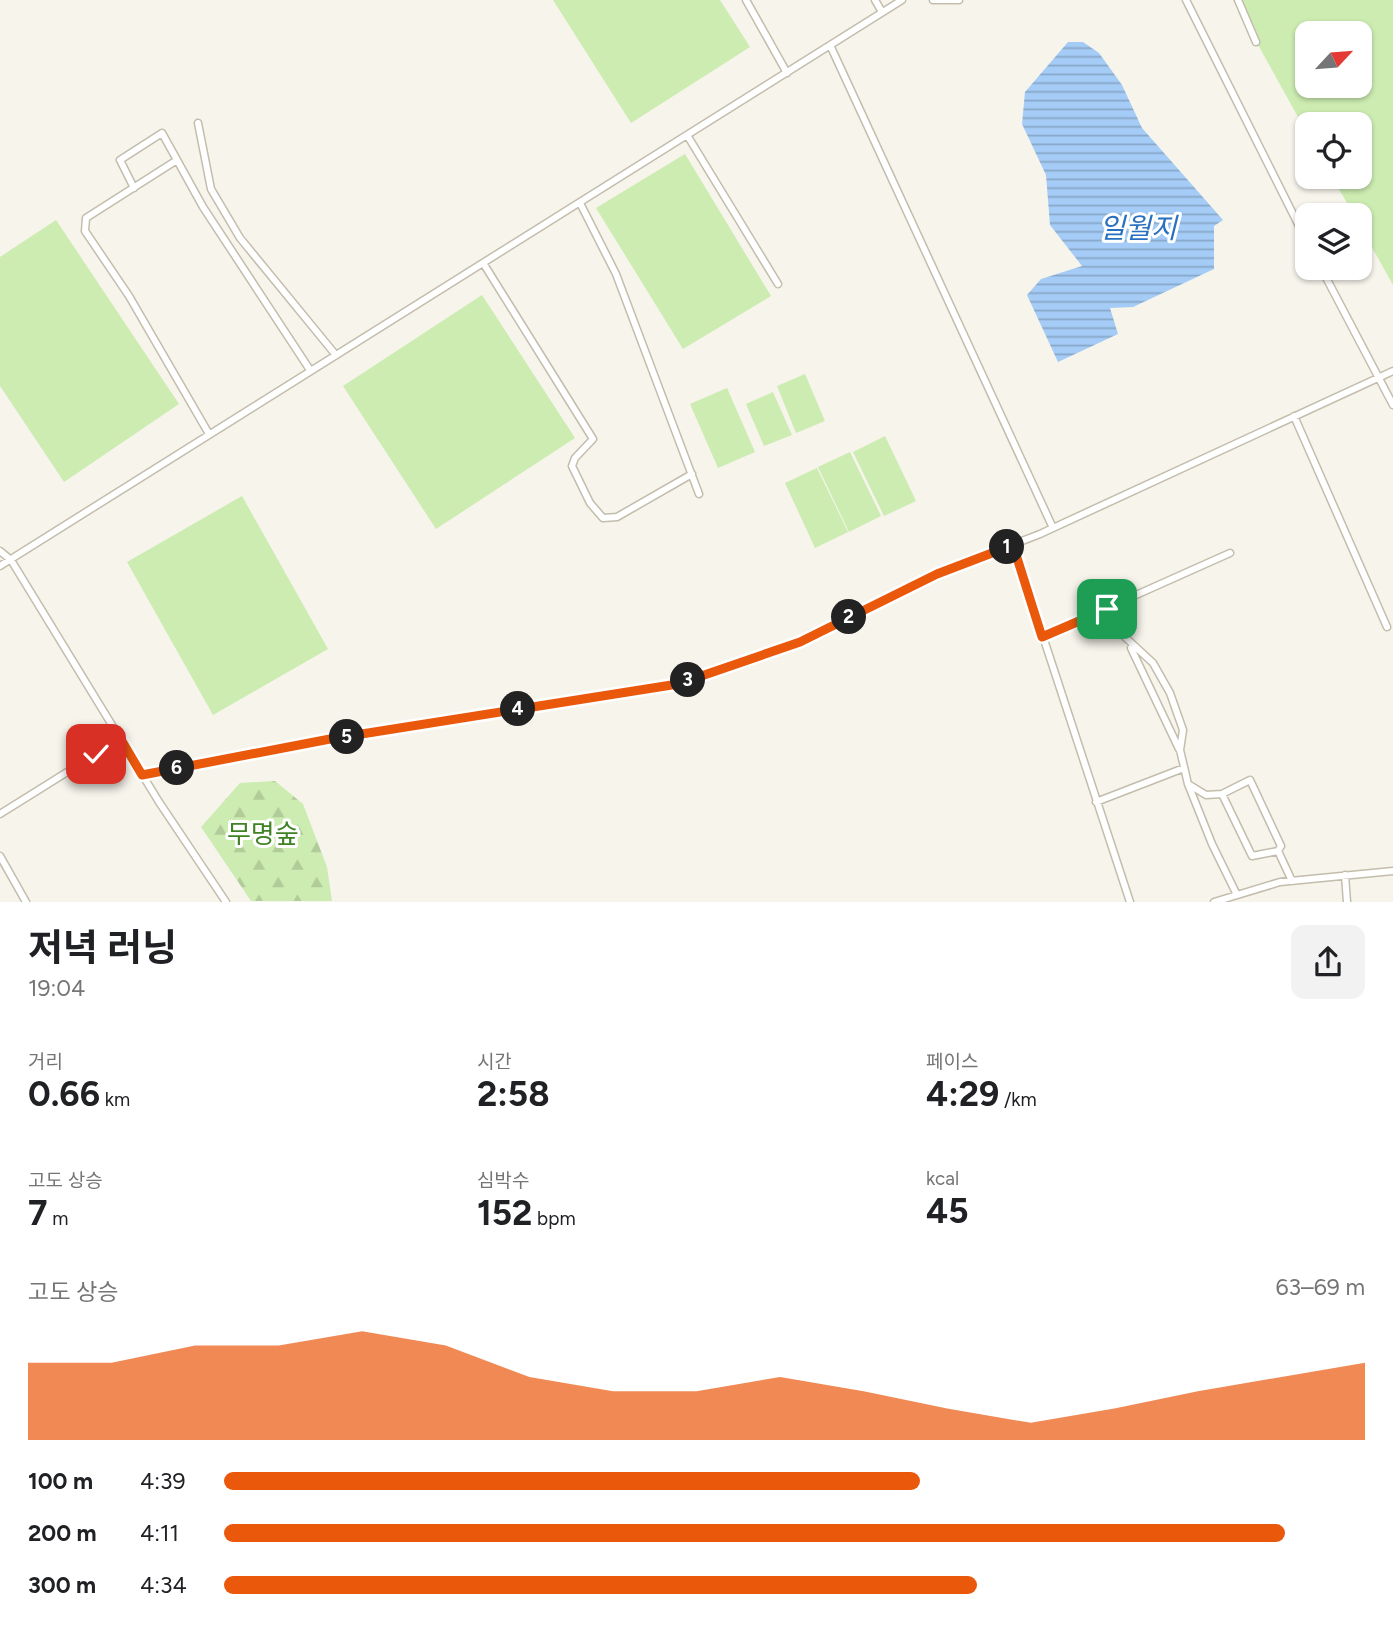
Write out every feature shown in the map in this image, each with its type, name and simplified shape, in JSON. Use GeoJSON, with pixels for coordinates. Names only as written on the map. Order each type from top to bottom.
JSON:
{"type":"FeatureCollection","features":[{"type":"Feature","properties":{"kind":"lane"},"geometry":{"type":"LineString","coordinates":[[746,0],[787,72]]}},
{"type":"Feature","properties":{"kind":"lane"},"geometry":{"type":"LineString","coordinates":[[875,0],[883,12]]}},
{"type":"Feature","properties":{"kind":"lane"},"geometry":{"type":"LineString","coordinates":[[0,566],[335,354],[485,266],[902,0]]}},
{"type":"Feature","properties":{"kind":"lane"},"geometry":{"type":"LineString","coordinates":[[933,0],[959,0]]}},
{"type":"Feature","properties":{"kind":"lane"},"geometry":{"type":"LineString","coordinates":[[1187,0],[1295,218]]}},
{"type":"Feature","properties":{"kind":"lane"},"geometry":{"type":"LineString","coordinates":[[1238,0],[1256,42]]}},
{"type":"Feature","properties":{"kind":"lane"},"geometry":{"type":"LineString","coordinates":[[830,45],[1053,528]]}},
{"type":"Feature","properties":{"kind":"lane"},"geometry":{"type":"LineString","coordinates":[[198,123],[211,189],[240,238],[335,354]]}},
{"type":"Feature","properties":{"kind":"lane"},"geometry":{"type":"LineString","coordinates":[[134,188],[120,160],[162,133],[203,207],[310,370]]}},
{"type":"Feature","properties":{"kind":"lane"},"geometry":{"type":"LineString","coordinates":[[687,135],[778,284]]}},
{"type":"Feature","properties":{"kind":"lane"},"geometry":{"type":"LineString","coordinates":[[177,160],[86,218],[85,231],[129,296],[209,434]]}},
{"type":"Feature","properties":{"kind":"lane"},"geometry":{"type":"LineString","coordinates":[[580,203],[616,274],[699,495]]}},
{"type":"Feature","properties":{"kind":"lane"},"geometry":{"type":"LineString","coordinates":[[485,266],[593,439],[575,458],[572,466],[590,503],[603,518],[617,517],[691,474]]}},
{"type":"Feature","properties":{"kind":"lane"},"geometry":{"type":"LineString","coordinates":[[1327,280],[1393,405]]}},
{"type":"Feature","properties":{"kind":"lane"},"geometry":{"type":"LineString","coordinates":[[142,775],[344,737],[678,684],[800,642],[937,574],[1053,528],[1393,371]]}},
{"type":"Feature","properties":{"kind":"lane"},"geometry":{"type":"LineString","coordinates":[[1294,416],[1387,626]]}},
{"type":"Feature","properties":{"kind":"lane"},"geometry":{"type":"LineString","coordinates":[[1013,545],[1130,901]]}},
{"type":"Feature","properties":{"kind":"lane"},"geometry":{"type":"LineString","coordinates":[[0,551],[11,560],[142,775],[226,901]]}},
{"type":"Feature","properties":{"kind":"lane"},"geometry":{"type":"LineString","coordinates":[[1042,637],[1230,553]]}},
{"type":"Feature","properties":{"kind":"lane"},"geometry":{"type":"LineString","coordinates":[[1098,612],[1153,663],[1170,693],[1183,730],[1180,750]]}},
{"type":"Feature","properties":{"kind":"lane"},"geometry":{"type":"LineString","coordinates":[[1130,644],[1180,750],[1188,784],[1212,844],[1237,895]]}},
{"type":"Feature","properties":{"kind":"lane"},"geometry":{"type":"LineString","coordinates":[[0,814],[119,736]]}},
{"type":"Feature","properties":{"kind":"lane"},"geometry":{"type":"LineString","coordinates":[[1096,802],[1184,768]]}},
{"type":"Feature","properties":{"kind":"lane"},"geometry":{"type":"LineString","coordinates":[[1188,784],[1206,795],[1222,794],[1250,780],[1281,846],[1278,851],[1252,856],[1222,794]]}},
{"type":"Feature","properties":{"kind":"lane"},"geometry":{"type":"LineString","coordinates":[[1278,851],[1292,881]]}},
{"type":"Feature","properties":{"kind":"lane"},"geometry":{"type":"LineString","coordinates":[[0,856],[26,901]]}},
{"type":"Feature","properties":{"kind":"lane"},"geometry":{"type":"LineString","coordinates":[[1214,901],[1292,881],[1393,871]]}},
{"type":"Feature","properties":{"kind":"lane"},"geometry":{"type":"LineString","coordinates":[[1345,875],[1347,901]]}},
{"type":"Feature","properties":{"kind":"green space"},"geometry":{"type":"Polygon","coordinates":[[[553,0],[720,0],[750,47],[631,123],[553,0]]]}},
{"type":"Feature","properties":{"kind":"green space"},"geometry":{"type":"Polygon","coordinates":[[[1233,0],[1393,0],[1393,285],[1372,247],[1372,203],[1347,203],[1339,189],[1372,189],[1372,112],[1295,112],[1233,0]]]}},
{"type":"Feature","properties":{"kind":"green space"},"geometry":{"type":"Polygon","coordinates":[[[685,154],[771,296],[683,349],[596,208],[685,154]]]}},
{"type":"Feature","properties":{"kind":"green space"},"geometry":{"type":"Polygon","coordinates":[[[56,220],[179,404],[64,482],[0,386],[0,257],[56,220]]]}},
{"type":"Feature","properties":{"kind":"green space"},"geometry":{"type":"Polygon","coordinates":[[[482,295],[575,438],[436,529],[343,386],[482,295]]]}},
{"type":"Feature","properties":{"kind":"green space"},"geometry":{"type":"Polygon","coordinates":[[[805,374],[825,421],[796,433],[777,386],[805,374]]]}},
{"type":"Feature","properties":{"kind":"green space"},"geometry":{"type":"Polygon","coordinates":[[[727,388],[755,452],[718,468],[690,404],[727,388]]]}},
{"type":"Feature","properties":{"kind":"green space"},"geometry":{"type":"Polygon","coordinates":[[[773,392],[792,435],[764,446],[746,404],[773,392]]]}},
{"type":"Feature","properties":{"kind":"green space"},"geometry":{"type":"Polygon","coordinates":[[[885,436],[916,501],[884,516],[853,452],[885,436]]]}},
{"type":"Feature","properties":{"kind":"green space"},"geometry":{"type":"Polygon","coordinates":[[[850,452],[881,516],[849,532],[818,467],[850,452]]]}},
{"type":"Feature","properties":{"kind":"green space"},"geometry":{"type":"Polygon","coordinates":[[[817,468],[848,532],[815,548],[785,483],[817,468]]]}},
{"type":"Feature","properties":{"kind":"green space"},"geometry":{"type":"Polygon","coordinates":[[[242,496],[328,649],[213,715],[127,562],[242,496]]]}},
{"type":"Feature","properties":{"kind":"green space","name":"무명숲"},"geometry":{"type":"Polygon","coordinates":[[[275,781],[303,804],[327,867],[332,901],[251,901],[201,827],[240,783],[275,781]]]}},
{"type":"Feature","properties":{"kind":"water","name":"일월지"},"geometry":{"type":"Polygon","coordinates":[[[1068,42],[1083,42],[1099,53],[1122,85],[1142,128],[1223,220],[1214,226],[1214,269],[1133,307],[1110,308],[1118,334],[1058,362],[1027,295],[1041,279],[1082,266],[1050,225],[1046,175],[1022,124],[1025,92],[1068,42]]]}},
{"type":"Feature","properties":{"kind":"route"},"geometry":{"type":"LineString","coordinates":[[96,754],[119,736],[142,775],[330,739],[678,684],[800,642],[937,574],[1013,545],[1042,637],[1107,609]]}}]}
